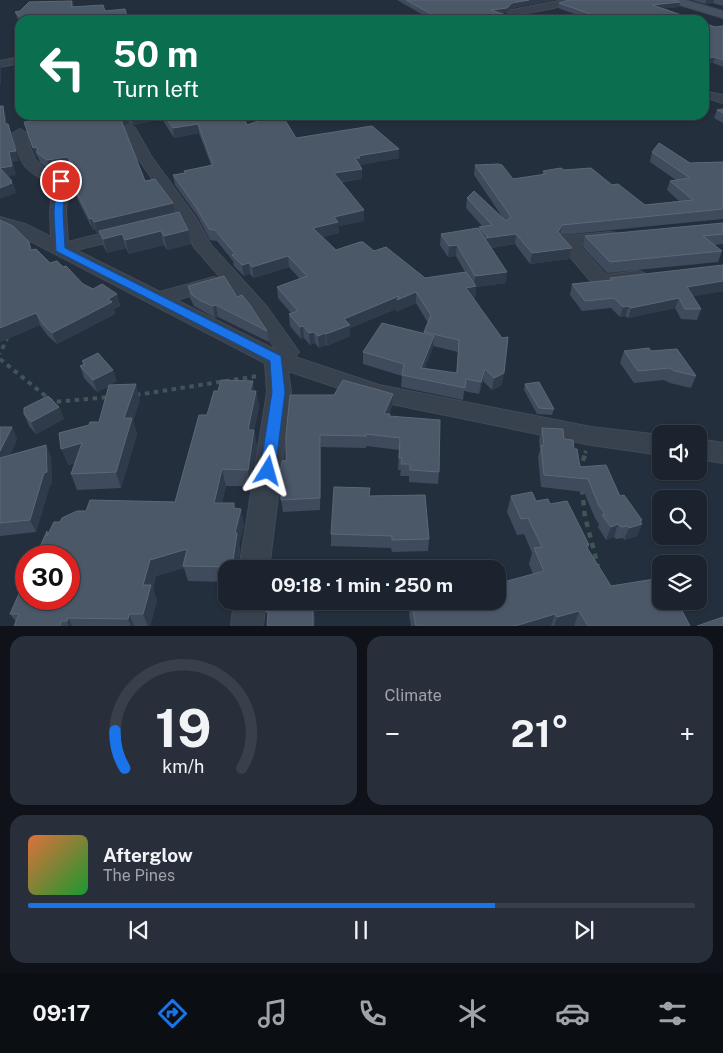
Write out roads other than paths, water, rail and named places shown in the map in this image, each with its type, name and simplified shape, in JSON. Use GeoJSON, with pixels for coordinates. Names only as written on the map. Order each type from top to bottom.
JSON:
{"type":"FeatureCollection","features":[{"type":"Feature","properties":{"kind":"street"},"geometry":{"type":"LineString","coordinates":[[512,12],[554,6],[572,0]]}},
{"type":"Feature","properties":{"kind":"street"},"geometry":{"type":"LineString","coordinates":[[674,0],[723,15]]}},
{"type":"Feature","properties":{"kind":"street"},"geometry":{"type":"LineString","coordinates":[[0,64],[15,61]]}},
{"type":"Feature","properties":{"kind":"street"},"geometry":{"type":"LineString","coordinates":[[709,95],[723,99]]}},
{"type":"Feature","properties":{"kind":"street"},"geometry":{"type":"LineString","coordinates":[[130,128],[179,220],[232,277],[260,311],[288,352],[276,359]]}},
{"type":"Feature","properties":{"kind":"street"},"geometry":{"type":"LineString","coordinates":[[20,133],[25,158],[41,175],[61,181],[58,212],[60,249]]}},
{"type":"Feature","properties":{"kind":"street"},"geometry":{"type":"LineString","coordinates":[[0,222],[19,228],[276,359],[377,393],[591,436],[652,444]]}},
{"type":"Feature","properties":{"kind":"street"},"geometry":{"type":"LineString","coordinates":[[60,249],[142,229]]}},
{"type":"Feature","properties":{"kind":"street"},"geometry":{"type":"LineString","coordinates":[[625,236],[566,242],[601,281],[654,276]]}},
{"type":"Feature","properties":{"kind":"street"},"geometry":{"type":"LineString","coordinates":[[157,299],[232,277]]}},
{"type":"Feature","properties":{"kind":"street"},"geometry":{"type":"LineString","coordinates":[[255,560],[279,392],[276,359]]}},
{"type":"Feature","properties":{"kind":"street"},"geometry":{"type":"LineString","coordinates":[[707,451],[723,452]]}},
{"type":"Feature","properties":{"kind":"street"},"geometry":{"type":"LineString","coordinates":[[246,626],[249,610]]}}]}
